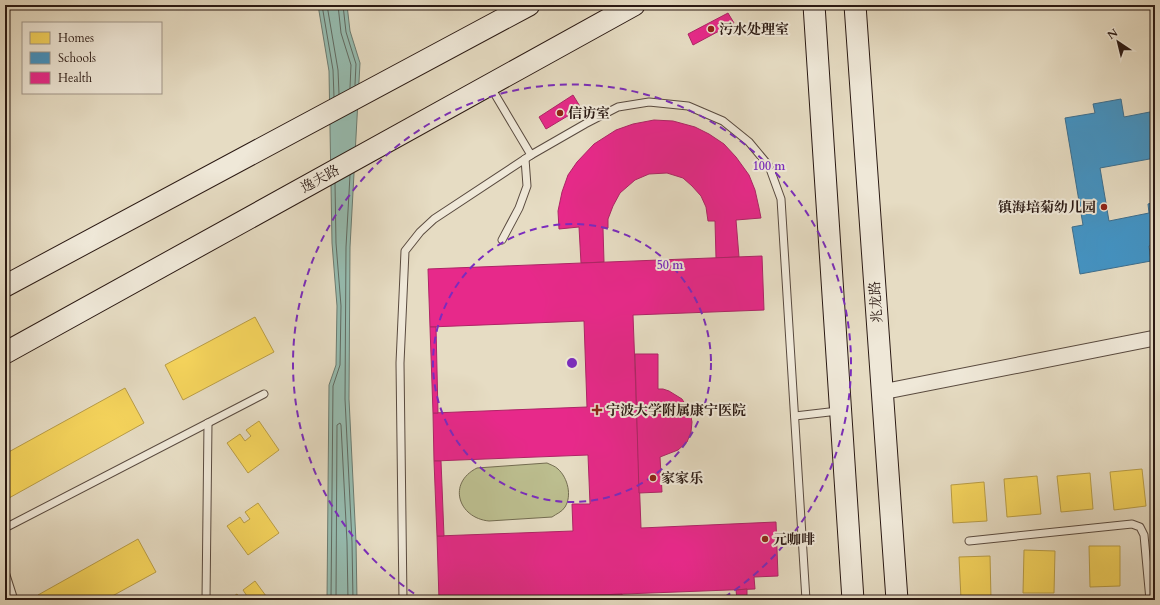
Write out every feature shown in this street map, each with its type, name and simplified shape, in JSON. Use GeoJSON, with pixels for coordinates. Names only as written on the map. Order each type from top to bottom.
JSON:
{"type":"FeatureCollection","features":[{"type":"Feature","properties":{"kind":"main road"},"geometry":{"type":"LineString","coordinates":[[5,286],[529,5]]}},
{"type":"Feature","properties":{"kind":"main road","name":"逸夫路"},"geometry":{"type":"LineString","coordinates":[[5,353],[634,5]]}},
{"type":"Feature","properties":{"kind":"main road"},"geometry":{"type":"LineString","coordinates":[[814,5],[853,600]]}},
{"type":"Feature","properties":{"kind":"main road","name":"兆龙路"},"geometry":{"type":"LineString","coordinates":[[855,5],[897,600]]}},
{"type":"Feature","properties":{"kind":"street"},"geometry":{"type":"LineString","coordinates":[[882,392],[1155,338]]}},
{"type":"Feature","properties":{"kind":"lane"},"geometry":{"type":"LineString","coordinates":[[490,85],[528,157],[526,186],[519,208],[502,240]]}},
{"type":"Feature","properties":{"kind":"lane"},"geometry":{"type":"LineString","coordinates":[[403,600],[400,364],[405,251],[420,232],[434,219],[528,157],[584,124],[618,107],[649,102],[688,106],[723,121],[749,142],[769,166],[781,199],[806,600]]}},
{"type":"Feature","properties":{"kind":"lane"},"geometry":{"type":"LineString","coordinates":[[5,528],[264,394]]}},
{"type":"Feature","properties":{"kind":"lane"},"geometry":{"type":"LineString","coordinates":[[795,416],[840,411]]}},
{"type":"Feature","properties":{"kind":"lane"},"geometry":{"type":"LineString","coordinates":[[206,600],[208,423]]}},
{"type":"Feature","properties":{"kind":"lane"},"geometry":{"type":"LineString","coordinates":[[969,542],[1132,524],[1140,527],[1144,534],[1150,600]]}},
{"type":"Feature","properties":{"kind":"lane"},"geometry":{"type":"LineString","coordinates":[[5,572],[14,600]]}},
{"type":"Feature","properties":{"kind":"green space"},"geometry":{"type":"Polygon","coordinates":[[[547,463],[558,469],[564,477],[568,487],[568,498],[565,507],[561,512],[552,517],[489,521],[470,514],[460,499],[459,491],[462,482],[468,474],[477,468],[547,463]]]}},
{"type":"Feature","properties":{"kind":"water"},"geometry":{"type":"Polygon","coordinates":[[[318,5],[347,5],[350,31],[360,63],[350,247],[349,399],[356,542],[357,600],[327,600],[329,385],[336,365],[337,306],[332,243],[329,71],[318,5]]]}},
{"type":"Feature","properties":{"kind":"building: Homes"},"geometry":{"type":"Polygon","coordinates":[[[255,317],[274,352],[183,400],[165,365],[255,317]]]}},
{"type":"Feature","properties":{"kind":"building: Homes"},"geometry":{"type":"Polygon","coordinates":[[[125,388],[144,423],[9,498],[5,491],[5,454],[125,388]]]}},
{"type":"Feature","properties":{"kind":"building: Homes"},"geometry":{"type":"Polygon","coordinates":[[[259,421],[279,450],[248,473],[227,443],[240,434],[245,441],[251,436],[246,430],[259,421]]]}},
{"type":"Feature","properties":{"kind":"building: Homes"},"geometry":{"type":"Polygon","coordinates":[[[1142,469],[1146,506],[1114,510],[1110,472],[1142,469]]]}},
{"type":"Feature","properties":{"kind":"building: Homes"},"geometry":{"type":"Polygon","coordinates":[[[1090,473],[1093,509],[1061,512],[1057,476],[1090,473]]]}},
{"type":"Feature","properties":{"kind":"building: Homes"},"geometry":{"type":"Polygon","coordinates":[[[1037,476],[1041,514],[1007,517],[1004,479],[1037,476]]]}},
{"type":"Feature","properties":{"kind":"building: Homes"},"geometry":{"type":"Polygon","coordinates":[[[984,482],[987,521],[953,523],[951,485],[984,482]]]}},
{"type":"Feature","properties":{"kind":"building: Homes"},"geometry":{"type":"Polygon","coordinates":[[[258,503],[279,533],[248,555],[227,526],[240,517],[244,523],[250,519],[245,512],[258,503]]]}},
{"type":"Feature","properties":{"kind":"building: Homes"},"geometry":{"type":"Polygon","coordinates":[[[138,539],[156,572],[105,600],[41,600],[38,595],[138,539]]]}},
{"type":"Feature","properties":{"kind":"building: Homes"},"geometry":{"type":"Polygon","coordinates":[[[1089,546],[1120,546],[1120,586],[1090,587],[1089,546]]]}},
{"type":"Feature","properties":{"kind":"building: Homes"},"geometry":{"type":"Polygon","coordinates":[[[1024,550],[1055,551],[1054,593],[1023,593],[1024,550]]]}},
{"type":"Feature","properties":{"kind":"building: Homes"},"geometry":{"type":"Polygon","coordinates":[[[990,556],[991,598],[961,599],[959,557],[990,556]]]}},
{"type":"Feature","properties":{"kind":"building: Homes"},"geometry":{"type":"Polygon","coordinates":[[[255,581],[269,600],[242,600],[247,596],[243,590],[255,581]]]}},
{"type":"Feature","properties":{"kind":"building: Homes"},"geometry":{"type":"Polygon","coordinates":[[[237,594],[241,600],[228,600],[237,594]]]}},
{"type":"Feature","properties":{"kind":"building: Homes"},"geometry":{"type":"Polygon","coordinates":[[[1124,598],[1124,600],[1109,600],[1124,598]]]}},
{"type":"Feature","properties":{"kind":"building: Schools"},"geometry":{"type":"Polygon","coordinates":[[[1121,99],[1124,117],[1155,111],[1155,158],[1100,168],[1109,221],[1149,213],[1148,204],[1155,202],[1155,245],[1149,246],[1151,261],[1080,274],[1072,227],[1083,225],[1065,118],[1095,113],[1093,104],[1121,99]]]}},
{"type":"Feature","properties":{"kind":"building: Health","name":"污水处理室"},"geometry":{"type":"Polygon","coordinates":[[[728,13],[734,23],[693,45],[688,34],[728,13]]]}},
{"type":"Feature","properties":{"kind":"building: Health","name":"信访室"},"geometry":{"type":"Polygon","coordinates":[[[573,95],[581,108],[546,129],[539,117],[573,95]]]}},
{"type":"Feature","properties":{"kind":"building: Health"},"geometry":{"type":"Polygon","coordinates":[[[654,120],[673,121],[695,127],[709,134],[724,144],[749,175],[755,190],[761,218],[736,220],[739,257],[716,258],[715,221],[708,221],[706,207],[701,196],[683,178],[667,173],[649,174],[635,180],[620,193],[608,219],[608,228],[603,228],[604,262],[581,263],[579,227],[559,229],[558,211],[562,192],[568,175],[577,162],[594,144],[616,130],[633,124],[654,120]]]}},
{"type":"Feature","properties":{"kind":"building: Health"},"geometry":{"type":"Polygon","coordinates":[[[762,256],[764,310],[633,315],[641,528],[776,522],[778,576],[754,577],[755,589],[439,600],[437,536],[573,531],[572,504],[590,504],[588,455],[434,461],[433,413],[587,407],[584,321],[430,327],[428,269],[762,256]]]}},
{"type":"Feature","properties":{"kind":"building: Health"},"geometry":{"type":"Polygon","coordinates":[[[430,327],[436,327],[438,413],[433,413],[430,327]]]}},
{"type":"Feature","properties":{"kind":"building: Health"},"geometry":{"type":"Polygon","coordinates":[[[635,354],[658,354],[658,389],[669,391],[682,399],[690,412],[692,422],[691,432],[687,442],[678,450],[660,457],[662,492],[639,493],[635,354]]]}},
{"type":"Feature","properties":{"kind":"building: Health"},"geometry":{"type":"Polygon","coordinates":[[[434,461],[441,461],[444,536],[437,536],[434,461]]]}},
{"type":"Feature","properties":{"kind":"building: Health"},"geometry":{"type":"Polygon","coordinates":[[[747,589],[747,600],[737,600],[736,590],[747,589]]]}},
{"type":"Feature","properties":{"kind":"building: Health"},"geometry":{"type":"Polygon","coordinates":[[[622,594],[622,600],[600,600],[600,595],[622,594]]]}},
{"type":"Feature","properties":{"kind":"place","name":"污水处理室"},"geometry":{"type":"Point","coordinates":[711,29]}},
{"type":"Feature","properties":{"kind":"place","name":"信访室"},"geometry":{"type":"Point","coordinates":[560,113]}},
{"type":"Feature","properties":{"kind":"place","name":"镇海培菊幼儿园"},"geometry":{"type":"Point","coordinates":[1104,207]}},
{"type":"Feature","properties":{"kind":"place","name":"宁波大学附属康宁医院"},"geometry":{"type":"Point","coordinates":[597,410]}},
{"type":"Feature","properties":{"kind":"place","name":"家家乐"},"geometry":{"type":"Point","coordinates":[653,478]}},
{"type":"Feature","properties":{"kind":"place","name":"元咖啡"},"geometry":{"type":"Point","coordinates":[765,539]}}]}
